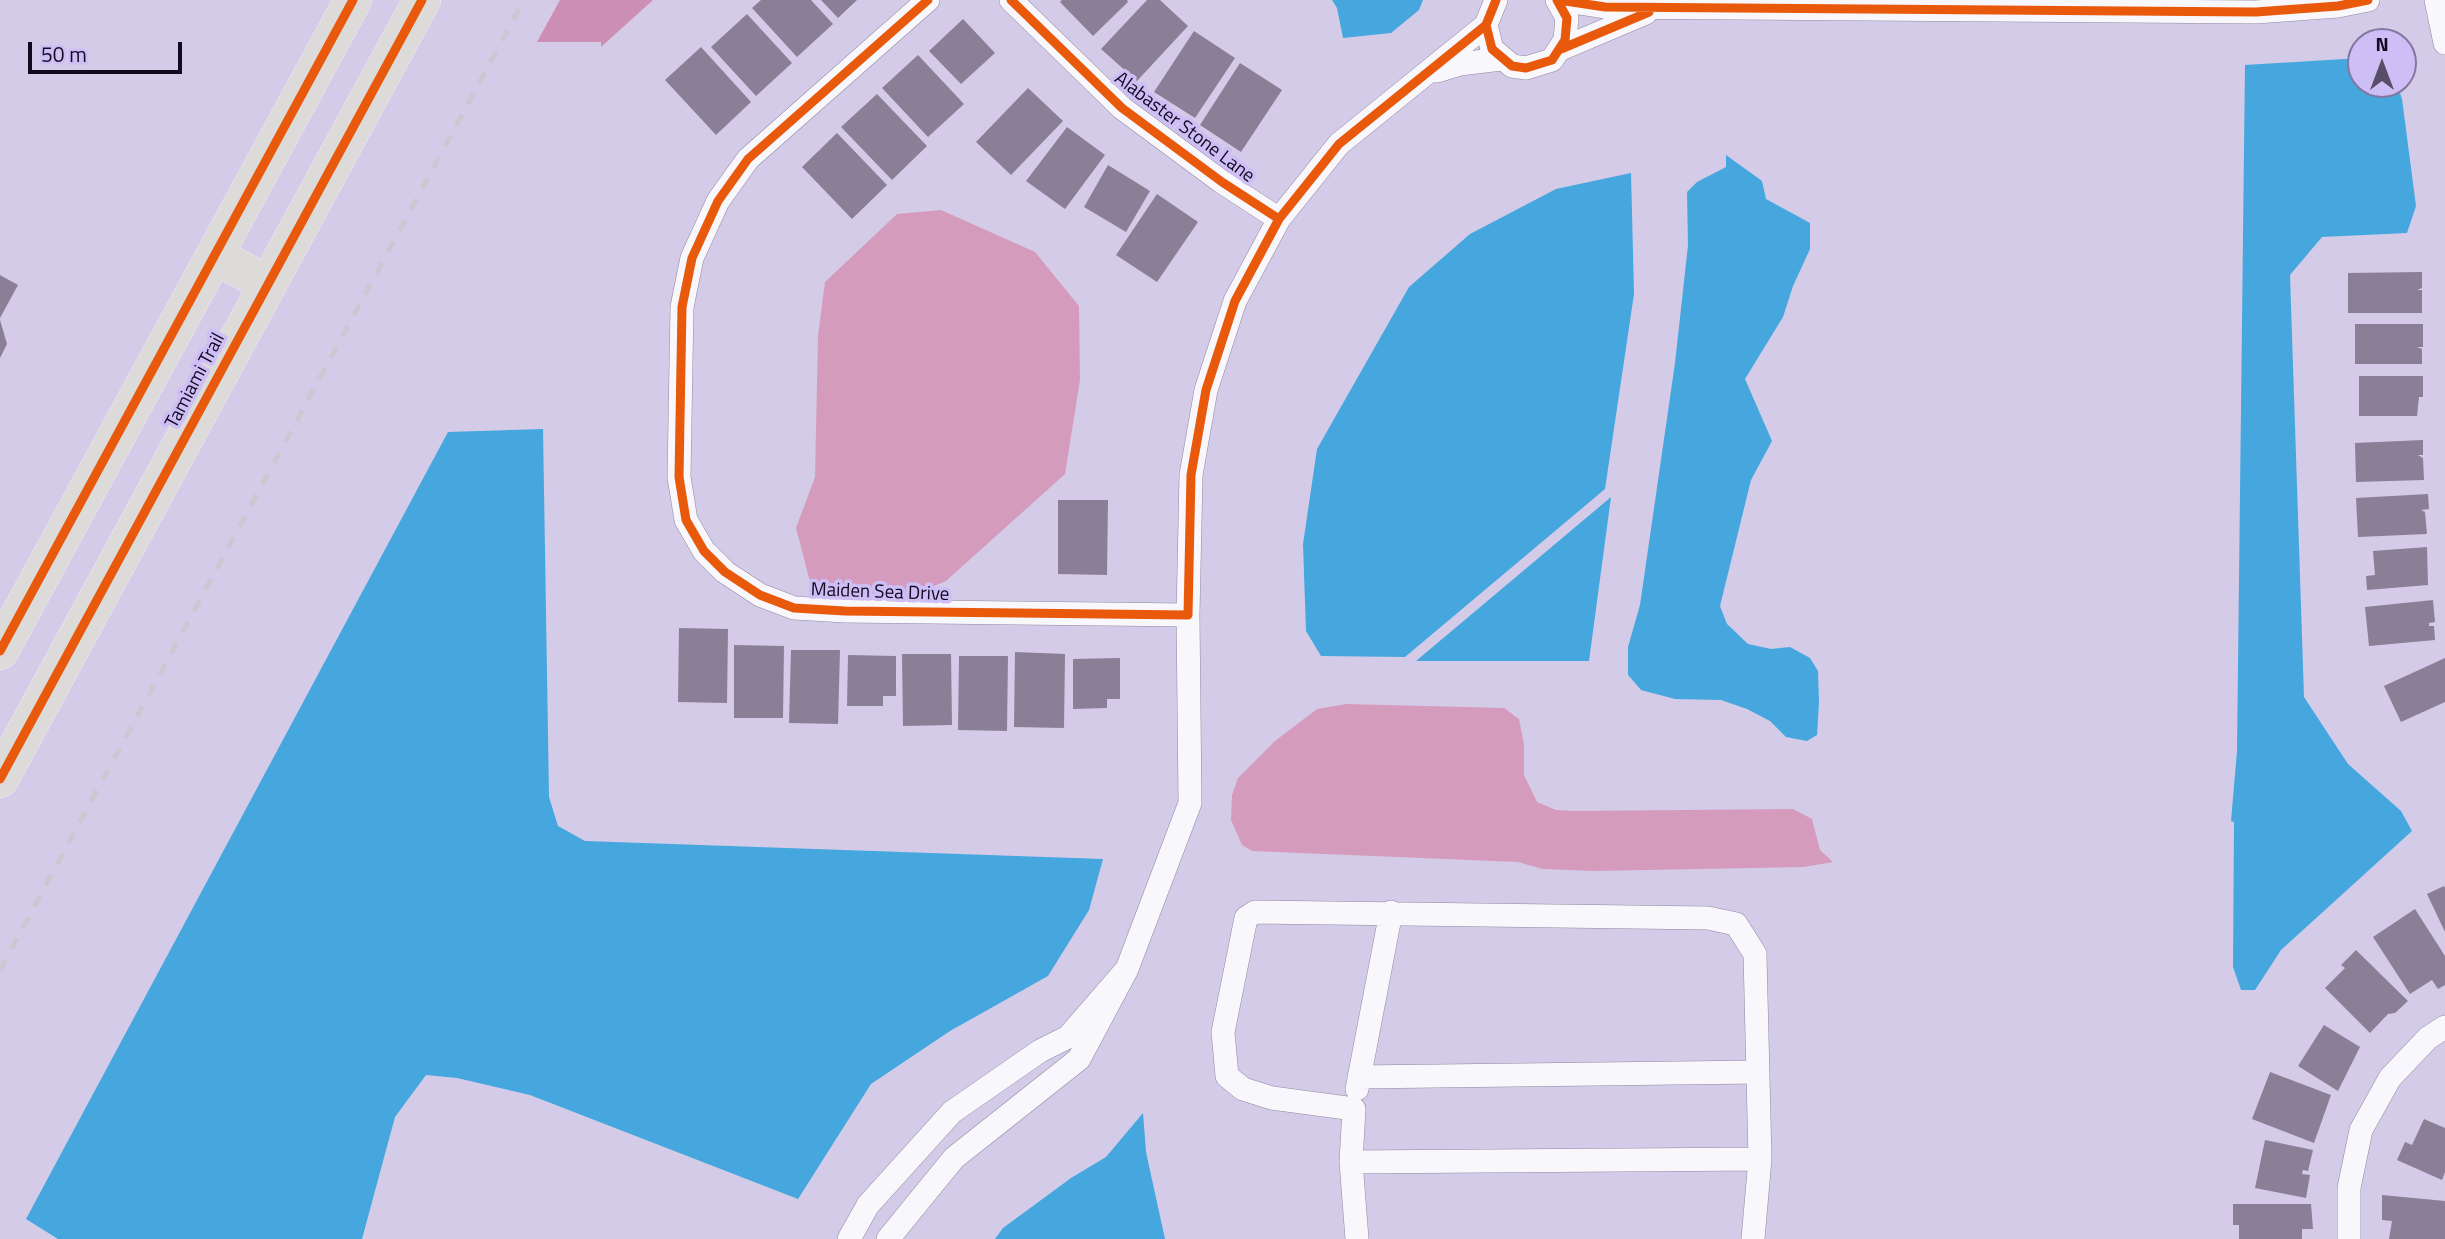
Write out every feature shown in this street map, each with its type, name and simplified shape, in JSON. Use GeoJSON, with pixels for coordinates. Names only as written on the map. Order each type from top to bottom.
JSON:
{"type":"FeatureCollection","features":[{"type":"Feature","properties":{"kind":"main road"},"geometry":{"type":"LineString","coordinates":[[0,651],[353,0]]}},
{"type":"Feature","properties":{"kind":"main road","name":"Tamiami Trail"},"geometry":{"type":"LineString","coordinates":[[0,779],[422,0]]}},
{"type":"Feature","properties":{"kind":"main road"},"geometry":{"type":"LineString","coordinates":[[215,255],[268,285]]}},
{"type":"Feature","properties":{"kind":"street","name":"Maiden Sea Drive"},"geometry":{"type":"LineString","coordinates":[[928,0],[748,159],[719,201],[692,258],[682,320],[678,477],[686,520],[704,551],[724,572],[760,595],[794,608],[1188,615]]}},
{"type":"Feature","properties":{"kind":"street","name":"Alabaster Stone Lane"},"geometry":{"type":"LineString","coordinates":[[1011,0],[1122,108],[1222,182],[1279,219]]}},
{"type":"Feature","properties":{"kind":"street"},"geometry":{"type":"LineString","coordinates":[[888,1239],[954,1158],[1079,1059],[1126,969],[1190,803],[1188,615],[1191,475],[1206,390],[1235,301],[1279,219],[1339,144],[1486,25],[1496,0]]}},
{"type":"Feature","properties":{"kind":"street"},"geometry":{"type":"LineString","coordinates":[[1558,0],[1605,7],[2256,12],[2338,6],[2368,0]]}},
{"type":"Feature","properties":{"kind":"street"},"geometry":{"type":"LineString","coordinates":[[1558,0],[1563,8],[1568,29],[1561,50]]}},
{"type":"Feature","properties":{"kind":"street"},"geometry":{"type":"LineString","coordinates":[[2436,0],[2445,43]]}},
{"type":"Feature","properties":{"kind":"street"},"geometry":{"type":"LineString","coordinates":[[1486,25],[1492,50],[1501,59],[1526,68],[1552,60],[1561,50],[1627,19],[1672,6]]}},
{"type":"Feature","properties":{"kind":"street"},"geometry":{"type":"LineString","coordinates":[[1430,73],[1460,64],[1501,59]]}},
{"type":"Feature","properties":{"kind":"street"},"geometry":{"type":"LineString","coordinates":[[1354,1109],[1297,1102],[1243,1089],[1227,1076],[1223,1032],[1245,918],[1265,911],[1391,912],[1708,918],[1736,924],[1755,954],[1760,1159],[1753,1239]]}},
{"type":"Feature","properties":{"kind":"street"},"geometry":{"type":"LineString","coordinates":[[1357,1239],[1351,1162],[1354,1109],[1391,912]]}},
{"type":"Feature","properties":{"kind":"street"},"geometry":{"type":"LineString","coordinates":[[849,1239],[868,1205],[952,1112],[1040,1051],[1068,1037],[1126,969]]}},
{"type":"Feature","properties":{"kind":"street"},"geometry":{"type":"LineString","coordinates":[[2349,1239],[2349,1188],[2361,1130],[2390,1077],[2428,1038],[2445,1027]]}},
{"type":"Feature","properties":{"kind":"street"},"geometry":{"type":"LineString","coordinates":[[1359,1077],[1757,1072]]}},
{"type":"Feature","properties":{"kind":"street"},"geometry":{"type":"LineString","coordinates":[[1351,1162],[1760,1159]]}},
{"type":"Feature","properties":{"kind":"shaded area"},"geometry":{"type":"Polygon","coordinates":[[[560,0],[653,0],[601,47],[601,42],[537,42],[560,0]]]}},
{"type":"Feature","properties":{"kind":"shaded area"},"geometry":{"type":"Polygon","coordinates":[[[941,210],[1035,252],[1079,306],[1080,380],[1065,474],[946,581],[901,600],[814,597],[796,528],[815,477],[818,336],[825,282],[897,214],[941,210]]]}},
{"type":"Feature","properties":{"kind":"shaded area"},"geometry":{"type":"Polygon","coordinates":[[[1346,704],[1504,708],[1519,719],[1524,744],[1524,775],[1537,802],[1556,810],[1576,811],[1793,809],[1812,819],[1820,850],[1833,862],[1804,867],[1594,871],[1543,869],[1518,862],[1252,851],[1242,845],[1231,820],[1232,795],[1238,778],[1275,741],[1317,709],[1346,704]]]}},
{"type":"Feature","properties":{"kind":"water"},"geometry":{"type":"Polygon","coordinates":[[[1332,0],[1423,0],[1419,10],[1391,33],[1343,38],[1337,8],[1332,0]]]}},
{"type":"Feature","properties":{"kind":"water"},"geometry":{"type":"Polygon","coordinates":[[[2347,59],[2347,98],[2402,98],[2416,206],[2407,233],[2322,237],[2290,275],[2304,697],[2348,764],[2401,811],[2412,831],[2281,950],[2255,990],[2241,990],[2233,967],[2234,822],[2231,821],[2237,751],[2245,65],[2347,59]]]}},
{"type":"Feature","properties":{"kind":"water"},"geometry":{"type":"Polygon","coordinates":[[[1726,155],[1762,181],[1766,199],[1810,223],[1810,249],[1793,286],[1783,317],[1745,379],[1772,441],[1751,480],[1720,606],[1727,624],[1748,644],[1771,649],[1790,647],[1810,658],[1818,671],[1819,702],[1817,735],[1807,741],[1786,737],[1770,721],[1721,700],[1675,699],[1641,690],[1628,675],[1628,647],[1640,605],[1675,363],[1688,245],[1687,192],[1697,182],[1726,167],[1726,155]]]}},
{"type":"Feature","properties":{"kind":"water"},"geometry":{"type":"Polygon","coordinates":[[[1631,173],[1634,294],[1605,489],[1405,657],[1321,656],[1306,631],[1303,544],[1317,449],[1409,287],[1470,234],[1556,189],[1631,173]]]}},
{"type":"Feature","properties":{"kind":"water"},"geometry":{"type":"Polygon","coordinates":[[[543,429],[549,797],[558,826],[585,841],[1103,859],[1089,910],[1048,976],[950,1031],[871,1084],[798,1199],[530,1095],[457,1078],[426,1075],[395,1117],[362,1239],[58,1239],[26,1219],[448,432],[543,429]]]}},
{"type":"Feature","properties":{"kind":"water"},"geometry":{"type":"Polygon","coordinates":[[[1611,497],[1589,661],[1416,661],[1611,497]]]}},
{"type":"Feature","properties":{"kind":"water"},"geometry":{"type":"Polygon","coordinates":[[[1143,1113],[1146,1152],[1165,1239],[995,1239],[1003,1228],[1071,1178],[1106,1157],[1143,1113]]]}},
{"type":"Feature","properties":{"kind":"building"},"geometry":{"type":"Polygon","coordinates":[[[761,0],[811,0],[833,24],[797,57],[752,8],[761,0]]]}},
{"type":"Feature","properties":{"kind":"building"},"geometry":{"type":"Polygon","coordinates":[[[821,0],[857,0],[838,18],[821,0]]]}},
{"type":"Feature","properties":{"kind":"building"},"geometry":{"type":"Polygon","coordinates":[[[1147,0],[1160,0],[1188,26],[1137,81],[1101,49],[1147,0]]]}},
{"type":"Feature","properties":{"kind":"building"},"geometry":{"type":"Polygon","coordinates":[[[1060,2],[1128,2],[1093,36],[1060,2]]]}},
{"type":"Feature","properties":{"kind":"building"},"geometry":{"type":"Polygon","coordinates":[[[747,14],[792,63],[756,96],[711,47],[747,14]]]}},
{"type":"Feature","properties":{"kind":"building"},"geometry":{"type":"Polygon","coordinates":[[[963,19],[995,53],[961,84],[929,51],[963,19]]]}},
{"type":"Feature","properties":{"kind":"building"},"geometry":{"type":"Polygon","coordinates":[[[1194,31],[1235,58],[1195,118],[1154,92],[1194,31]]]}},
{"type":"Feature","properties":{"kind":"building"},"geometry":{"type":"Polygon","coordinates":[[[701,47],[751,102],[716,135],[665,80],[701,47]]]}},
{"type":"Feature","properties":{"kind":"building"},"geometry":{"type":"Polygon","coordinates":[[[918,55],[964,104],[928,137],[882,88],[918,55]]]}},
{"type":"Feature","properties":{"kind":"building"},"geometry":{"type":"Polygon","coordinates":[[[1240,63],[1282,90],[1241,152],[1200,125],[1240,63]]]}},
{"type":"Feature","properties":{"kind":"building"},"geometry":{"type":"Polygon","coordinates":[[[1028,88],[1063,121],[1011,175],[976,142],[1028,88]]]}},
{"type":"Feature","properties":{"kind":"building"},"geometry":{"type":"Polygon","coordinates":[[[877,94],[927,146],[892,180],[841,127],[877,94]]]}},
{"type":"Feature","properties":{"kind":"building"},"geometry":{"type":"Polygon","coordinates":[[[1067,127],[1105,155],[1065,209],[1026,181],[1067,127]]]}},
{"type":"Feature","properties":{"kind":"building"},"geometry":{"type":"Polygon","coordinates":[[[837,133],[887,185],[852,219],[802,167],[837,133]]]}},
{"type":"Feature","properties":{"kind":"building"},"geometry":{"type":"Polygon","coordinates":[[[1108,165],[1150,191],[1126,232],[1084,207],[1108,165]]]}},
{"type":"Feature","properties":{"kind":"building"},"geometry":{"type":"Polygon","coordinates":[[[1157,194],[1198,222],[1157,282],[1116,255],[1157,194]]]}},
{"type":"Feature","properties":{"kind":"building"},"geometry":{"type":"Polygon","coordinates":[[[2422,272],[2422,288],[2417,290],[2422,290],[2422,313],[2348,313],[2348,273],[2422,272]]]}},
{"type":"Feature","properties":{"kind":"building"},"geometry":{"type":"Polygon","coordinates":[[[0,275],[18,285],[0,318],[0,275]]]}},
{"type":"Feature","properties":{"kind":"building"},"geometry":{"type":"Polygon","coordinates":[[[0,320],[7,344],[0,358],[0,320]]]}},
{"type":"Feature","properties":{"kind":"building"},"geometry":{"type":"Polygon","coordinates":[[[2355,324],[2423,324],[2423,347],[2417,347],[2422,349],[2422,364],[2355,364],[2355,324]]]}},
{"type":"Feature","properties":{"kind":"building"},"geometry":{"type":"Polygon","coordinates":[[[2359,376],[2423,376],[2423,397],[2419,397],[2417,416],[2359,416],[2359,376]]]}},
{"type":"Feature","properties":{"kind":"building"},"geometry":{"type":"Polygon","coordinates":[[[2423,440],[2423,455],[2418,455],[2423,458],[2424,480],[2356,482],[2355,443],[2423,440]]]}},
{"type":"Feature","properties":{"kind":"building"},"geometry":{"type":"Polygon","coordinates":[[[2428,494],[2429,509],[2421,510],[2425,512],[2427,534],[2358,537],[2356,498],[2428,494]]]}},
{"type":"Feature","properties":{"kind":"building"},"geometry":{"type":"Polygon","coordinates":[[[1058,500],[1108,500],[1107,575],[1058,574],[1058,500]]]}},
{"type":"Feature","properties":{"kind":"building"},"geometry":{"type":"Polygon","coordinates":[[[2427,547],[2428,585],[2367,590],[2366,576],[2375,575],[2373,551],[2427,547]]]}},
{"type":"Feature","properties":{"kind":"building"},"geometry":{"type":"Polygon","coordinates":[[[2433,600],[2435,622],[2429,623],[2429,626],[2434,626],[2435,640],[2369,646],[2365,607],[2433,600]]]}},
{"type":"Feature","properties":{"kind":"building"},"geometry":{"type":"Polygon","coordinates":[[[679,628],[728,629],[727,703],[678,702],[679,628]]]}},
{"type":"Feature","properties":{"kind":"building"},"geometry":{"type":"Polygon","coordinates":[[[734,645],[784,646],[783,718],[734,718],[734,645]]]}},
{"type":"Feature","properties":{"kind":"building"},"geometry":{"type":"Polygon","coordinates":[[[791,650],[840,650],[838,724],[789,723],[791,650]]]}},
{"type":"Feature","properties":{"kind":"building"},"geometry":{"type":"Polygon","coordinates":[[[1015,652],[1065,654],[1064,728],[1014,727],[1015,652]]]}},
{"type":"Feature","properties":{"kind":"building"},"geometry":{"type":"Polygon","coordinates":[[[902,654],[951,654],[952,725],[903,726],[902,654]]]}},
{"type":"Feature","properties":{"kind":"building"},"geometry":{"type":"Polygon","coordinates":[[[848,655],[896,656],[896,696],[883,696],[883,706],[847,706],[848,655]]]}},
{"type":"Feature","properties":{"kind":"building"},"geometry":{"type":"Polygon","coordinates":[[[959,656],[1008,656],[1007,731],[958,730],[959,656]]]}},
{"type":"Feature","properties":{"kind":"building"},"geometry":{"type":"Polygon","coordinates":[[[1120,658],[1120,699],[1107,699],[1107,708],[1073,709],[1073,659],[1120,658]]]}},
{"type":"Feature","properties":{"kind":"building"},"geometry":{"type":"Polygon","coordinates":[[[2445,658],[2445,702],[2401,722],[2384,686],[2445,658]]]}},
{"type":"Feature","properties":{"kind":"building"},"geometry":{"type":"Polygon","coordinates":[[[2444,886],[2445,888],[2445,932],[2427,894],[2444,886]]]}},
{"type":"Feature","properties":{"kind":"building"},"geometry":{"type":"Polygon","coordinates":[[[2415,909],[2445,956],[2445,985],[2438,989],[2432,980],[2410,994],[2373,937],[2415,909]]]}},
{"type":"Feature","properties":{"kind":"building"},"geometry":{"type":"Polygon","coordinates":[[[2356,950],[2408,1001],[2395,1013],[2388,1014],[2370,1033],[2325,988],[2345,968],[2341,965],[2356,950]]]}},
{"type":"Feature","properties":{"kind":"building"},"geometry":{"type":"Polygon","coordinates":[[[2324,1025],[2360,1047],[2338,1091],[2298,1066],[2324,1025]]]}},
{"type":"Feature","properties":{"kind":"building"},"geometry":{"type":"Polygon","coordinates":[[[2270,1072],[2331,1095],[2314,1143],[2252,1119],[2270,1072]]]}},
{"type":"Feature","properties":{"kind":"building"},"geometry":{"type":"Polygon","coordinates":[[[2424,1119],[2445,1128],[2445,1172],[2442,1180],[2397,1160],[2405,1142],[2412,1145],[2424,1119]]]}},
{"type":"Feature","properties":{"kind":"building"},"geometry":{"type":"Polygon","coordinates":[[[2265,1140],[2313,1150],[2308,1171],[2303,1170],[2302,1174],[2310,1175],[2306,1198],[2255,1188],[2265,1140]]]}},
{"type":"Feature","properties":{"kind":"building"},"geometry":{"type":"Polygon","coordinates":[[[2382,1195],[2445,1201],[2445,1239],[2389,1239],[2392,1221],[2382,1220],[2382,1195]]]}},
{"type":"Feature","properties":{"kind":"building"},"geometry":{"type":"Polygon","coordinates":[[[2233,1204],[2311,1204],[2313,1229],[2302,1229],[2302,1239],[2239,1239],[2239,1225],[2233,1225],[2233,1204]]]}},
{"type":"Feature","properties":{"kind":"railway"},"geometry":{"type":"LineString","coordinates":[[0,970],[524,0]]}},
{"type":"Feature","properties":{"kind":"cycle path"},"geometry":{"type":"LineString","coordinates":[[0,651],[353,0]]}},
{"type":"Feature","properties":{"kind":"cycle path"},"geometry":{"type":"LineString","coordinates":[[0,779],[422,0]]}},
{"type":"Feature","properties":{"kind":"cycle path"},"geometry":{"type":"LineString","coordinates":[[928,0],[748,159],[718,201],[692,258],[682,307],[679,477],[686,520],[704,551],[725,572],[760,595],[794,608],[1188,615],[1191,475],[1206,390],[1235,301],[1279,219],[1339,144],[1486,25]]}},
{"type":"Feature","properties":{"kind":"cycle path"},"geometry":{"type":"LineString","coordinates":[[1011,0],[1122,108],[1222,182],[1279,219]]}},
{"type":"Feature","properties":{"kind":"cycle path"},"geometry":{"type":"LineString","coordinates":[[1496,0],[1486,25],[1492,49],[1512,66],[1526,68],[1552,60],[1565,40],[1567,18],[1557,0]]}},
{"type":"Feature","properties":{"kind":"cycle path"},"geometry":{"type":"LineString","coordinates":[[1559,0],[1605,7],[2256,12],[2338,6],[2368,0]]}},
{"type":"Feature","properties":{"kind":"cycle path"},"geometry":{"type":"LineString","coordinates":[[1561,49],[1649,12]]}}]}
